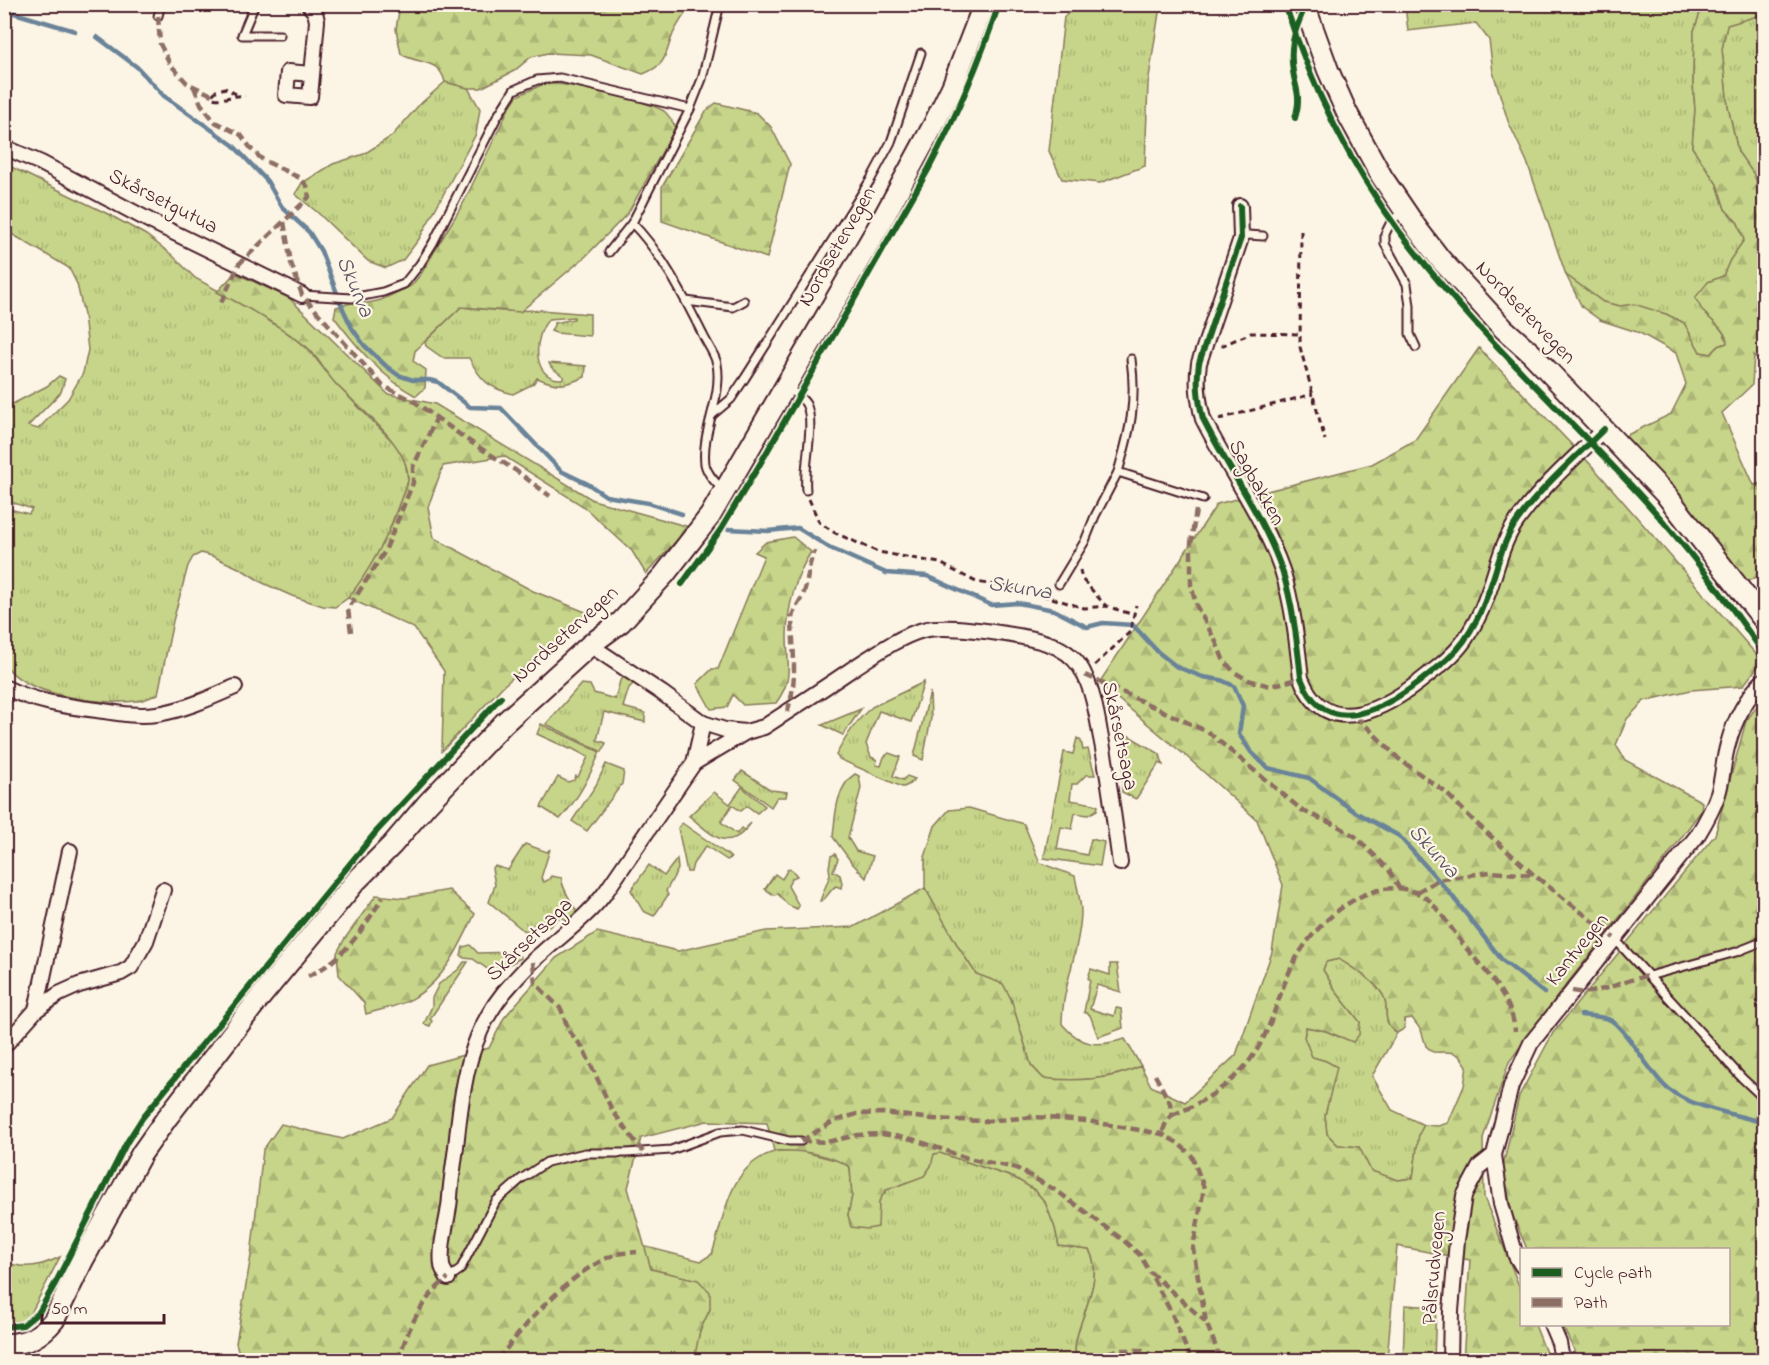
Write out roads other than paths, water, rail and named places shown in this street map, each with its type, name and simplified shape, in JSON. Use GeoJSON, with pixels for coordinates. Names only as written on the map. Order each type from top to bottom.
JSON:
{"type":"FeatureCollection","features":[{"type":"Feature","properties":{"kind":"main road","name":"Nordsetervegen"},"geometry":{"type":"LineString","coordinates":[[4,1344],[19,1343],[34,1338],[54,1320],[124,1185],[166,1119],[254,1005],[356,881],[392,845],[485,741],[590,645],[621,622],[664,575],[698,532],[725,492],[786,387],[933,126],[952,87],[984,4]]}},
{"type":"Feature","properties":{"kind":"main road","name":"Nordsetervegen"},"geometry":{"type":"LineString","coordinates":[[1305,5],[1347,113],[1382,177],[1441,260],[1504,329],[1531,353],[1667,496],[1764,620]]}},
{"type":"Feature","properties":{"kind":"street"},"geometry":{"type":"LineString","coordinates":[[308,4],[315,12],[317,21],[312,74]]}},
{"type":"Feature","properties":{"kind":"street","name":"Skårsetgutua"},"geometry":{"type":"LineString","coordinates":[[4,147],[41,163],[154,223],[302,295]]}},
{"type":"Feature","properties":{"kind":"street","name":"Sagbakken"},"geometry":{"type":"LineString","coordinates":[[1240,206],[1241,238],[1202,354],[1196,381],[1198,398],[1205,422],[1267,536],[1281,569],[1289,596],[1302,678],[1305,687],[1316,702],[1323,707],[1346,716],[1356,716],[1373,710],[1395,699],[1453,654],[1463,642],[1485,602],[1502,551],[1517,521],[1528,506],[1604,429]]}},
{"type":"Feature","properties":{"kind":"street","name":"Skårsetsaga"},"geometry":{"type":"LineString","coordinates":[[693,763],[746,732],[764,727],[869,658],[899,640],[924,630],[945,628],[1032,639],[1059,646],[1074,658],[1085,675],[1106,763],[1120,863]]}},
{"type":"Feature","properties":{"kind":"street"},"geometry":{"type":"LineString","coordinates":[[590,645],[703,723],[725,730],[746,732]]}},
{"type":"Feature","properties":{"kind":"street","name":"Kantvegen"},"geometry":{"type":"LineString","coordinates":[[1520,1264],[1501,1204],[1494,1155],[1511,1086],[1531,1043],[1697,836],[1718,794],[1728,743],[1740,713],[1764,680]]}},
{"type":"Feature","properties":{"kind":"street"},"geometry":{"type":"LineString","coordinates":[[4,687],[27,698],[51,704],[133,715],[157,714],[180,709],[235,687]]}},
{"type":"Feature","properties":{"kind":"street","name":"Skårsetsaga"},"geometry":{"type":"LineString","coordinates":[[448,1278],[442,1266],[450,1186],[468,1063],[479,1031],[499,998],[512,983],[541,953],[564,936],[594,907],[693,763],[703,723]]}},
{"type":"Feature","properties":{"kind":"street"},"geometry":{"type":"LineString","coordinates":[[36,1010],[70,851]]}},
{"type":"Feature","properties":{"kind":"street"},"geometry":{"type":"LineString","coordinates":[[4,1046],[36,1010],[58,994],[79,985],[121,973],[131,967],[146,941],[162,891]]}},
{"type":"Feature","properties":{"kind":"street","name":"Pålsrudvegen"},"geometry":{"type":"LineString","coordinates":[[1450,1360],[1456,1240],[1464,1196],[1480,1166],[1494,1155]]}},
{"type":"Feature","properties":{"kind":"street"},"geometry":{"type":"LineString","coordinates":[[1552,1326],[1559,1343],[1562,1360]]}},
{"type":"Feature","properties":{"kind":"lane"},"geometry":{"type":"LineString","coordinates":[[158,16],[161,4]]}},
{"type":"Feature","properties":{"kind":"lane"},"geometry":{"type":"LineString","coordinates":[[255,4],[242,35],[280,35]]}},
{"type":"Feature","properties":{"kind":"lane"},"geometry":{"type":"LineString","coordinates":[[609,252],[632,223],[690,109],[702,79],[720,4]]}},
{"type":"Feature","properties":{"kind":"lane"},"geometry":{"type":"LineString","coordinates":[[712,416],[731,399],[871,179],[891,142],[921,53]]}},
{"type":"Feature","properties":{"kind":"lane"},"geometry":{"type":"LineString","coordinates":[[302,295],[352,298],[383,292],[404,284],[433,243],[497,117],[514,90],[537,80],[560,78],[690,109]]}},
{"type":"Feature","properties":{"kind":"lane"},"geometry":{"type":"LineString","coordinates":[[1405,211],[1392,220],[1385,234],[1385,244],[1407,284],[1410,334],[1416,347]]}},
{"type":"Feature","properties":{"kind":"lane"},"geometry":{"type":"LineString","coordinates":[[632,223],[649,241],[686,301],[717,361],[719,386],[706,442],[705,465],[713,481],[725,492]]}},
{"type":"Feature","properties":{"kind":"lane"},"geometry":{"type":"LineString","coordinates":[[1241,238],[1248,235],[1263,236]]}},
{"type":"Feature","properties":{"kind":"lane"},"geometry":{"type":"LineString","coordinates":[[686,301],[733,307],[744,301]]}},
{"type":"Feature","properties":{"kind":"lane"},"geometry":{"type":"LineString","coordinates":[[1059,584],[1085,541],[1118,472],[1134,406],[1135,392],[1131,359]]}},
{"type":"Feature","properties":{"kind":"lane"},"geometry":{"type":"LineString","coordinates":[[786,387],[805,402],[810,413],[804,476],[806,490]]}},
{"type":"Feature","properties":{"kind":"lane"},"geometry":{"type":"LineString","coordinates":[[1118,472],[1203,499]]}},
{"type":"Feature","properties":{"kind":"lane"},"geometry":{"type":"LineString","coordinates":[[1614,938],[1742,1078],[1764,1096]]}},
{"type":"Feature","properties":{"kind":"lane"},"geometry":{"type":"LineString","coordinates":[[1649,976],[1736,952],[1764,941]]}},
{"type":"Feature","properties":{"kind":"lane"},"geometry":{"type":"LineString","coordinates":[[448,1278],[460,1270],[496,1202],[521,1179],[547,1162],[585,1153],[671,1150],[720,1132],[743,1130],[789,1141],[801,1141]]}},
{"type":"Feature","properties":{"kind":"waterway","name":"Skurva"},"geometry":{"type":"LineString","coordinates":[[4,10],[75,31]]}},
{"type":"Feature","properties":{"kind":"waterway","name":"Skurva"},"geometry":{"type":"LineString","coordinates":[[97,37],[137,67],[164,96],[233,145],[267,181],[282,207],[309,232],[321,251],[352,328],[364,345],[386,366],[398,375],[413,380],[438,382],[470,407],[501,408],[561,471],[606,496],[648,503],[682,514]]}},
{"type":"Feature","properties":{"kind":"waterway","name":"Skurva"},"geometry":{"type":"LineString","coordinates":[[728,529],[768,531],[798,528],[830,548],[886,573],[927,576],[991,605],[1018,603],[1054,610],[1087,627],[1103,623],[1133,625],[1158,652],[1177,667],[1234,686],[1243,706],[1239,734],[1251,752],[1268,768],[1309,778],[1355,812],[1399,836],[1449,892],[1502,960],[1544,993]]}},
{"type":"Feature","properties":{"kind":"waterway","name":"Skurva"},"geometry":{"type":"LineString","coordinates":[[1581,1015],[1605,1018],[1615,1023],[1653,1073],[1668,1089],[1679,1096],[1702,1106],[1764,1123]]}}]}
